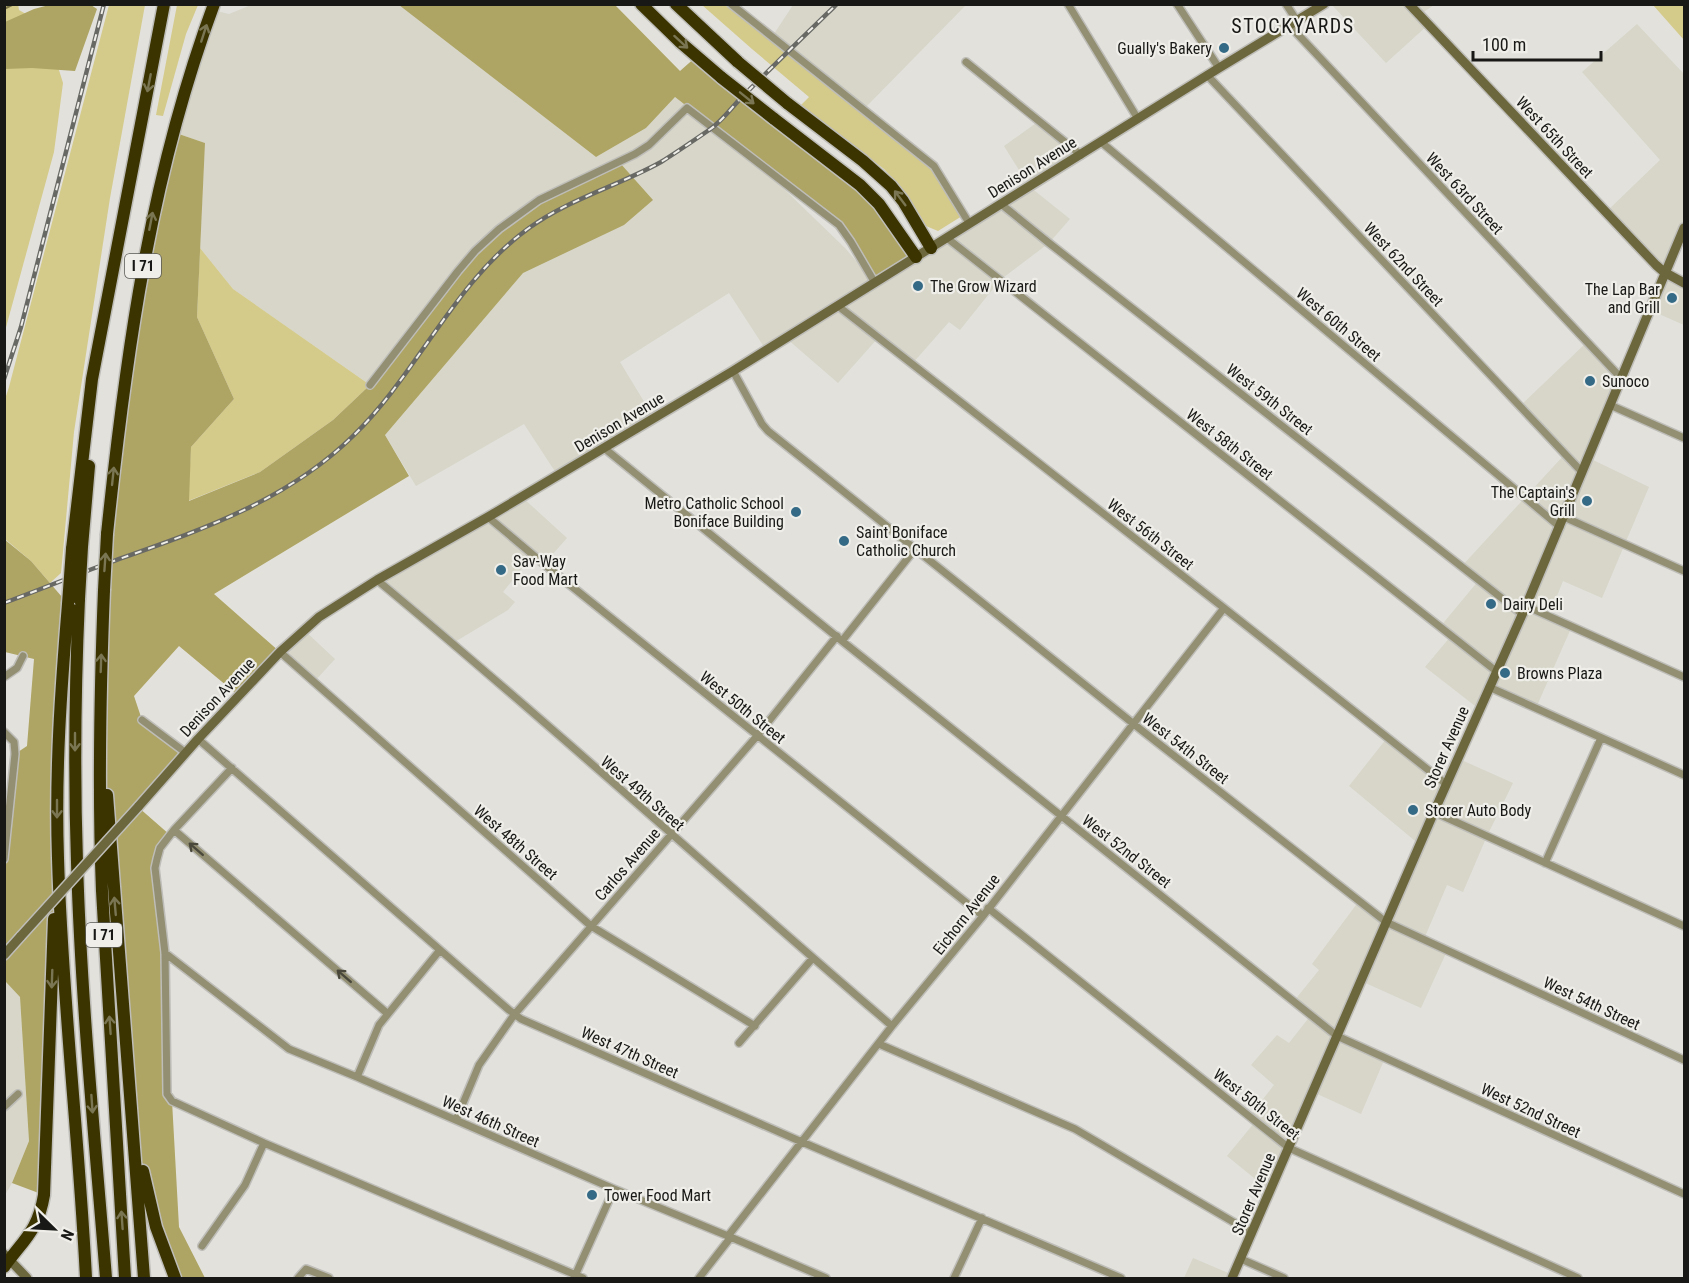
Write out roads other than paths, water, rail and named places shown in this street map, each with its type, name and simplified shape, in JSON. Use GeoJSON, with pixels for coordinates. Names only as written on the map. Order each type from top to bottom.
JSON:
{"type":"FeatureCollection","features":[{"type":"Feature","properties":{"kind":"highway","name":"I 71"},"geometry":{"type":"LineString","coordinates":[[106,1278],[77,864],[73,602],[90,395],[164,4]]}},
{"type":"Feature","properties":{"kind":"highway","name":"I 71"},"geometry":{"type":"LineString","coordinates":[[125,1278],[99,828],[100,687],[107,534],[126,374],[153,211],[173,132],[214,4]]}},
{"type":"Feature","properties":{"kind":"highway"},"geometry":{"type":"LineString","coordinates":[[641,4],[722,78],[860,185],[879,204],[916,257]]}},
{"type":"Feature","properties":{"kind":"highway"},"geometry":{"type":"LineString","coordinates":[[676,4],[738,62],[891,186],[903,201],[931,248]]}},
{"type":"Feature","properties":{"kind":"highway"},"geometry":{"type":"LineString","coordinates":[[73,602],[57,757],[58,858],[86,1278]]}},
{"type":"Feature","properties":{"kind":"highway"},"geometry":{"type":"LineString","coordinates":[[100,687],[144,1278]]}},
{"type":"Feature","properties":{"kind":"highway"},"geometry":{"type":"LineString","coordinates":[[6,1260],[33,1229],[39,1217],[44,1195],[54,909],[58,858]]}},
{"type":"Feature","properties":{"kind":"highway"},"geometry":{"type":"LineString","coordinates":[[127,1052],[140,1158],[147,1195],[159,1238],[175,1278]]}},
{"type":"Feature","properties":{"kind":"main road","name":"Denison Avenue"},"geometry":{"type":"LineString","coordinates":[[5,953],[198,739],[280,652],[319,617],[377,580],[489,517],[733,371],[1324,4]]}},
{"type":"Feature","properties":{"kind":"main road","name":"West 65th Street"},"geometry":{"type":"LineString","coordinates":[[1409,4],[1649,258],[1665,273],[1684,283]]}},
{"type":"Feature","properties":{"kind":"main road","name":"Storer Avenue"},"geometry":{"type":"LineString","coordinates":[[1232,1278],[1562,522],[1684,228]]}},
{"type":"Feature","properties":{"kind":"main road"},"geometry":{"type":"LineString","coordinates":[[6,1260],[27,1278]]}},
{"type":"Feature","properties":{"kind":"street"},"geometry":{"type":"LineString","coordinates":[[731,4],[934,166],[969,224]]}},
{"type":"Feature","properties":{"kind":"street"},"geometry":{"type":"LineString","coordinates":[[1068,4],[1138,119]]}},
{"type":"Feature","properties":{"kind":"street"},"geometry":{"type":"LineString","coordinates":[[1177,4],[1219,68]]}},
{"type":"Feature","properties":{"kind":"street","name":"West 63rd Street"},"geometry":{"type":"LineString","coordinates":[[1286,4],[1294,24],[1621,378]]}},
{"type":"Feature","properties":{"kind":"street"},"geometry":{"type":"LineString","coordinates":[[966,62],[1081,155]]}},
{"type":"Feature","properties":{"kind":"street","name":"West 62nd Street"},"geometry":{"type":"LineString","coordinates":[[1207,75],[1582,472]]}},
{"type":"Feature","properties":{"kind":"street"},"geometry":{"type":"LineString","coordinates":[[370,386],[458,271],[475,251],[499,229],[539,200],[635,154],[648,145],[687,108],[839,225],[875,283]]}},
{"type":"Feature","properties":{"kind":"street","name":"West 60th Street"},"geometry":{"type":"LineString","coordinates":[[1101,142],[1562,522],[1684,571]]}},
{"type":"Feature","properties":{"kind":"street","name":"West 59th Street"},"geometry":{"type":"LineString","coordinates":[[1001,204],[1524,610],[1684,677]]}},
{"type":"Feature","properties":{"kind":"street","name":"West 58th Street"},"geometry":{"type":"LineString","coordinates":[[946,238],[1496,671]]}},
{"type":"Feature","properties":{"kind":"street","name":"West 56th Street"},"geometry":{"type":"LineString","coordinates":[[838,306],[1446,784]]}},
{"type":"Feature","properties":{"kind":"street","name":"West 54th Street"},"geometry":{"type":"LineString","coordinates":[[733,371],[768,431],[1386,922],[1684,1060]]}},
{"type":"Feature","properties":{"kind":"street"},"geometry":{"type":"LineString","coordinates":[[1610,405],[1684,438]]}},
{"type":"Feature","properties":{"kind":"street","name":"West 52nd Street"},"geometry":{"type":"LineString","coordinates":[[604,448],[1337,1036],[1684,1194]]}},
{"type":"Feature","properties":{"kind":"street","name":"West 50th Street"},"geometry":{"type":"LineString","coordinates":[[489,517],[545,565],[983,916]]}},
{"type":"Feature","properties":{"kind":"street","name":"Carlos Avenue"},"geometry":{"type":"LineString","coordinates":[[456,1120],[479,1065],[514,1015],[757,736],[915,549]]}},
{"type":"Feature","properties":{"kind":"street","name":"West 49th Street"},"geometry":{"type":"LineString","coordinates":[[377,580],[453,643],[812,959],[892,1026]]}},
{"type":"Feature","properties":{"kind":"street","name":"Eichorn Avenue"},"geometry":{"type":"LineString","coordinates":[[699,1278],[892,1026],[983,916],[1224,608]]}},
{"type":"Feature","properties":{"kind":"street","name":"West 48th Street"},"geometry":{"type":"LineString","coordinates":[[280,652],[591,926],[755,1026]]}},
{"type":"Feature","properties":{"kind":"street"},"geometry":{"type":"LineString","coordinates":[[4,676],[17,668],[23,656]]}},
{"type":"Feature","properties":{"kind":"street"},"geometry":{"type":"LineString","coordinates":[[1489,687],[1684,775]]}},
{"type":"Feature","properties":{"kind":"street"},"geometry":{"type":"LineString","coordinates":[[142,720],[186,753]]}},
{"type":"Feature","properties":{"kind":"street"},"geometry":{"type":"LineString","coordinates":[[4,732],[14,742],[15,754],[4,859]]}},
{"type":"Feature","properties":{"kind":"street"},"geometry":{"type":"LineString","coordinates":[[1545,863],[1601,738]]}},
{"type":"Feature","properties":{"kind":"street","name":"West 47th Street"},"geometry":{"type":"LineString","coordinates":[[198,739],[514,1015],[802,1142],[1121,1278]]}},
{"type":"Feature","properties":{"kind":"street"},"geometry":{"type":"LineString","coordinates":[[232,768],[160,848],[155,868],[165,953],[167,1094],[172,1101],[264,1143],[578,1277],[614,1189]]}},
{"type":"Feature","properties":{"kind":"street"},"geometry":{"type":"LineString","coordinates":[[1434,812],[1684,926]]}},
{"type":"Feature","properties":{"kind":"street"},"geometry":{"type":"LineString","coordinates":[[174,830],[388,1014]]}},
{"type":"Feature","properties":{"kind":"street","name":"West 50th Street"},"geometry":{"type":"LineString","coordinates":[[988,908],[1289,1148],[1578,1278]]}},
{"type":"Feature","properties":{"kind":"street"},"geometry":{"type":"LineString","coordinates":[[357,1077],[380,1025],[440,950]]}},
{"type":"Feature","properties":{"kind":"street","name":"West 46th Street"},"geometry":{"type":"LineString","coordinates":[[165,953],[289,1049],[826,1278]]}},
{"type":"Feature","properties":{"kind":"street"},"geometry":{"type":"LineString","coordinates":[[739,1043],[812,959]]}},
{"type":"Feature","properties":{"kind":"street"},"geometry":{"type":"LineString","coordinates":[[879,1044],[1075,1129],[1252,1233]]}},
{"type":"Feature","properties":{"kind":"street"},"geometry":{"type":"LineString","coordinates":[[4,1107],[18,1094]]}},
{"type":"Feature","properties":{"kind":"street"},"geometry":{"type":"LineString","coordinates":[[202,1246],[245,1185],[264,1143]]}},
{"type":"Feature","properties":{"kind":"street"},"geometry":{"type":"LineString","coordinates":[[954,1278],[981,1218]]}},
{"type":"Feature","properties":{"kind":"street"},"geometry":{"type":"LineString","coordinates":[[1241,1258],[1284,1278]]}},
{"type":"Feature","properties":{"kind":"street"},"geometry":{"type":"LineString","coordinates":[[298,1278],[306,1269],[329,1278]]}},
{"type":"Feature","properties":{"kind":"waterway"},"geometry":{"type":"LineString","coordinates":[[4,9],[14,4]]}},
{"type":"Feature","properties":{"kind":"railway"},"geometry":{"type":"LineString","coordinates":[[4,379],[21,327],[104,4]]}},
{"type":"Feature","properties":{"kind":"railway"},"geometry":{"type":"LineString","coordinates":[[4,603],[206,527],[238,513],[298,480],[327,459],[376,411],[457,301],[503,250],[544,218],[661,162],[714,126],[837,4]]}},
{"type":"Feature","properties":{"kind":"place","name":"Gually's Bakery"},"geometry":{"type":"Point","coordinates":[1224,48]}},
{"type":"Feature","properties":{"kind":"place","name":"The Grow Wizard"},"geometry":{"type":"Point","coordinates":[918,286]}},
{"type":"Feature","properties":{"kind":"place","name":"The Lap Bar and Grill"},"geometry":{"type":"Point","coordinates":[1672,298]}},
{"type":"Feature","properties":{"kind":"place","name":"Sunoco"},"geometry":{"type":"Point","coordinates":[1590,381]}},
{"type":"Feature","properties":{"kind":"place","name":"The Captain's Grill"},"geometry":{"type":"Point","coordinates":[1587,501]}},
{"type":"Feature","properties":{"kind":"place","name":"Metro Catholic School Boniface Building"},"geometry":{"type":"Point","coordinates":[796,512]}},
{"type":"Feature","properties":{"kind":"place","name":"Saint Boniface Catholic Church"},"geometry":{"type":"Point","coordinates":[844,541]}},
{"type":"Feature","properties":{"kind":"place","name":"Sav-Way Food Mart"},"geometry":{"type":"Point","coordinates":[501,570]}},
{"type":"Feature","properties":{"kind":"place","name":"Dairy Deli"},"geometry":{"type":"Point","coordinates":[1491,604]}},
{"type":"Feature","properties":{"kind":"place","name":"Browns Plaza"},"geometry":{"type":"Point","coordinates":[1505,673]}},
{"type":"Feature","properties":{"kind":"place","name":"Storer Auto Body"},"geometry":{"type":"Point","coordinates":[1413,810]}},
{"type":"Feature","properties":{"kind":"place","name":"Tower Food Mart"},"geometry":{"type":"Point","coordinates":[592,1195]}},
{"type":"Feature","properties":{"kind":"district","name":"STOCKYARDS"},"geometry":{"type":"Point","coordinates":[1293,26]}}]}
